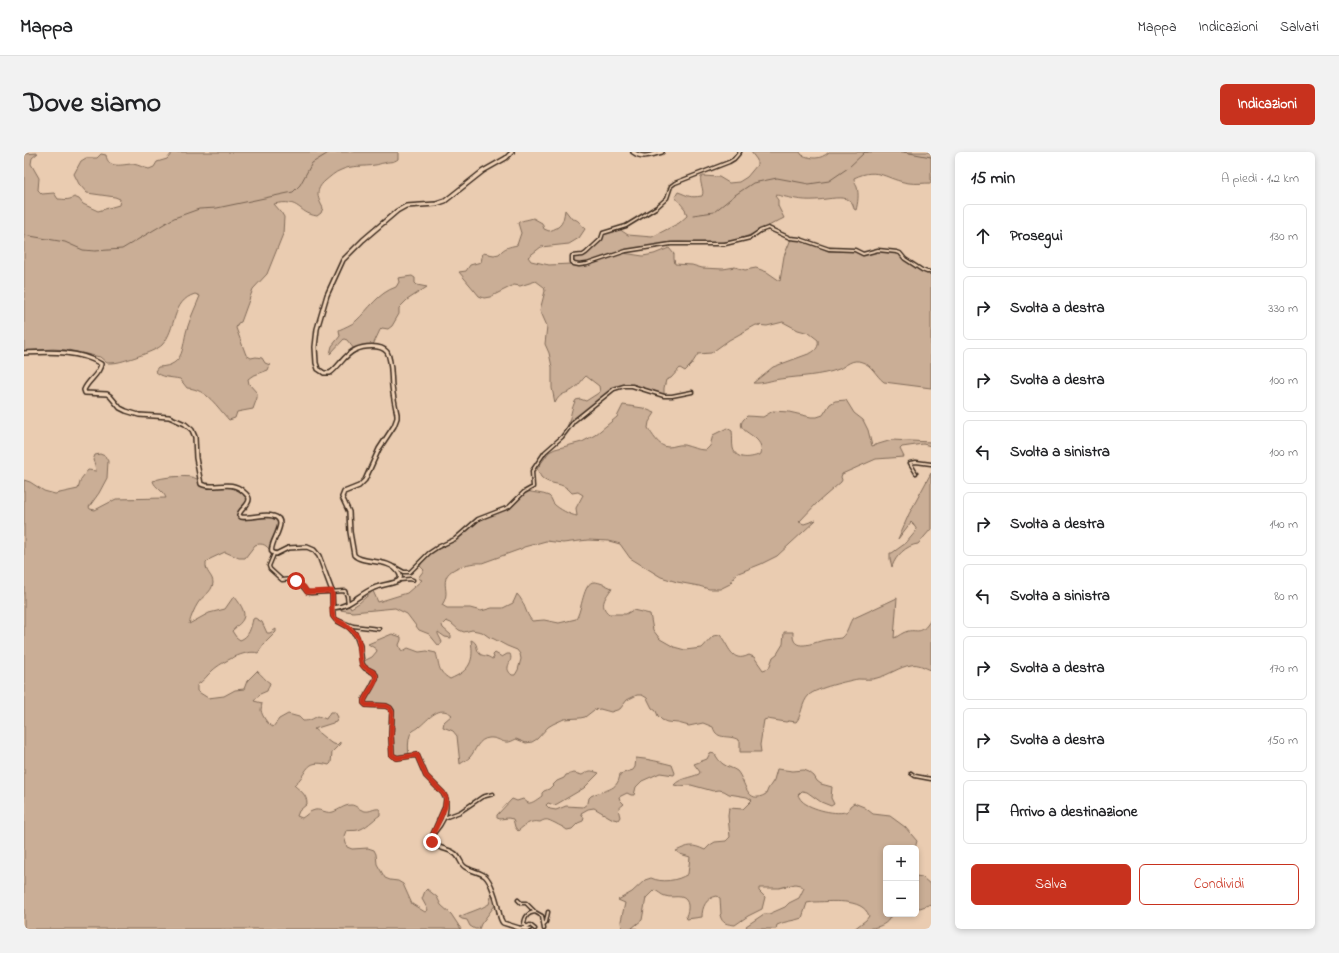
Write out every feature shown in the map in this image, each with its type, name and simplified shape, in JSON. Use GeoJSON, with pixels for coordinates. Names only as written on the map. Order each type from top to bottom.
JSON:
{"type":"FeatureCollection","features":[{"type":"Feature","properties":{"kind":"street"},"geometry":{"type":"LineString","coordinates":[[512,152],[506,158],[483,172],[445,201],[436,204],[406,206],[397,211],[363,240],[343,260],[327,295],[321,312],[315,347],[317,367],[322,373],[327,373],[332,371],[354,350],[359,348],[379,347],[384,349],[388,355],[397,414],[396,421],[379,449],[362,483],[344,492],[342,496],[349,512],[354,555],[359,559],[379,561],[394,568],[398,568],[404,572],[410,572],[429,553],[455,539],[478,519],[512,504],[524,492],[533,487],[532,471],[545,452],[562,437],[574,421],[614,388],[632,386],[664,396],[692,392]]}},
{"type":"Feature","properties":{"kind":"street"},"geometry":{"type":"LineString","coordinates":[[632,152],[638,156],[644,157],[662,152]]}},
{"type":"Feature","properties":{"kind":"street"},"geometry":{"type":"LineString","coordinates":[[740,152],[734,160],[730,162],[675,183],[671,186],[667,198],[657,207],[626,226],[604,233],[601,239],[586,253],[583,255],[572,256],[572,262],[579,265],[587,264],[626,251],[671,244],[725,244],[750,238],[760,231],[768,228],[790,238],[800,239],[828,249],[855,250],[863,254],[878,250],[897,252],[922,270],[931,272]]}},
{"type":"Feature","properties":{"kind":"street"},"geometry":{"type":"LineString","coordinates":[[24,353],[50,352],[75,354],[95,360],[101,364],[101,367],[86,385],[84,390],[85,393],[107,394],[120,408],[126,411],[139,415],[169,417],[184,424],[192,430],[195,437],[196,458],[201,484],[204,486],[231,485],[241,488],[249,499],[239,512],[241,518],[268,515],[275,516],[279,520],[280,526],[271,549],[274,554]]}},
{"type":"Feature","properties":{"kind":"street"},"geometry":{"type":"LineString","coordinates":[[916,473],[910,463],[916,462],[931,464]]}},
{"type":"Feature","properties":{"kind":"street"},"geometry":{"type":"LineString","coordinates":[[348,604],[345,591],[332,591],[307,592],[304,587],[296,581],[290,579],[282,580],[270,569],[269,566],[274,554],[291,547],[307,547],[314,550],[319,556],[332,591],[333,616],[336,620],[349,627],[356,635],[360,646],[362,664],[365,668],[376,675],[364,703],[366,705],[387,707],[392,712],[392,755],[397,758],[417,755],[426,776],[446,798],[447,808],[444,818],[431,839],[432,842],[434,845],[457,855],[463,866],[466,868],[486,876],[490,884],[501,921],[505,924],[519,928],[527,928],[530,924],[535,929]]}},
{"type":"Feature","properties":{"kind":"street"},"geometry":{"type":"LineString","coordinates":[[394,568],[400,576],[399,580]]}},
{"type":"Feature","properties":{"kind":"street"},"geometry":{"type":"LineString","coordinates":[[333,608],[348,604],[371,589],[399,580],[413,580]]}},
{"type":"Feature","properties":{"kind":"street"},"geometry":{"type":"LineString","coordinates":[[336,620],[341,620],[353,626],[379,629]]}},
{"type":"Feature","properties":{"kind":"street"},"geometry":{"type":"LineString","coordinates":[[911,773],[915,776],[931,779]]}},
{"type":"Feature","properties":{"kind":"street"},"geometry":{"type":"LineString","coordinates":[[444,818],[460,812],[482,798],[493,794]]}},
{"type":"Feature","properties":{"kind":"street"},"geometry":{"type":"LineString","coordinates":[[435,832],[446,803]]}},
{"type":"Feature","properties":{"kind":"street"},"geometry":{"type":"LineString","coordinates":[[518,900],[521,903],[526,903],[535,912],[542,916],[544,929]]}},
{"type":"Feature","properties":{"kind":"street"},"geometry":{"type":"LineString","coordinates":[[527,928],[524,924],[527,915],[535,912]]}},
{"type":"Feature","properties":{"kind":"street"},"geometry":{"type":"LineString","coordinates":[[544,924],[546,922],[548,912]]}},
{"type":"Feature","properties":{"kind":"shaded area"},"geometry":{"type":"Polygon","coordinates":[[[173,152],[398,152],[398,159],[394,161],[376,165],[345,168],[325,181],[318,191],[318,197],[323,208],[321,213],[317,216],[306,212],[294,204],[274,204],[284,217],[283,234],[267,274],[253,289],[241,322],[238,323],[236,328],[246,355],[251,358],[262,358],[265,363],[270,365],[268,370],[248,379],[249,384],[257,393],[257,398],[253,409],[237,412],[235,418],[229,420],[216,404],[206,395],[194,389],[187,388],[180,379],[164,376],[155,371],[158,367],[167,366],[174,363],[178,359],[183,347],[189,322],[200,296],[195,294],[187,298],[178,309],[167,339],[162,345],[154,350],[135,357],[118,362],[107,363],[100,357],[68,350],[53,349],[24,351],[24,154],[38,153],[32,158],[31,164],[39,178],[38,190],[42,194],[54,193],[58,199],[68,199],[74,197],[79,199],[83,204],[98,211],[119,205],[120,199],[87,193],[79,184],[74,174],[81,161],[86,158],[97,158],[101,154],[106,155],[107,160],[110,163],[116,165],[133,164],[149,169],[154,167],[157,162],[167,159],[173,152]]]}},
{"type":"Feature","properties":{"kind":"shaded area"},"geometry":{"type":"Polygon","coordinates":[[[751,152],[800,152],[802,155],[819,158],[829,152],[931,152],[931,183],[909,183],[870,173],[854,178],[858,193],[856,210],[849,200],[844,198],[805,200],[777,195],[775,196],[778,200],[778,206],[784,218],[740,239],[705,243],[668,243],[623,251],[588,263],[576,264],[574,262],[573,258],[588,253],[605,233],[619,229],[628,235],[652,237],[679,223],[687,216],[685,209],[675,197],[678,192],[691,197],[702,196],[703,191],[701,177],[703,176],[719,177],[729,183],[739,182],[747,177],[757,165],[757,160],[751,152]]]}},
{"type":"Feature","properties":{"kind":"shaded area"},"geometry":{"type":"Polygon","coordinates":[[[565,210],[572,219],[578,221],[585,229],[579,238],[569,244],[541,247],[528,257],[531,261],[549,265],[571,264],[585,266],[623,253],[643,256],[654,254],[669,248],[674,254],[675,264],[692,265],[702,268],[723,269],[735,267],[745,270],[756,268],[767,272],[780,281],[784,256],[791,239],[816,245],[828,251],[852,251],[864,254],[879,251],[899,254],[924,272],[931,273],[931,388],[884,382],[869,366],[858,361],[825,373],[753,383],[773,367],[811,353],[818,346],[818,340],[809,333],[798,330],[783,322],[767,326],[756,325],[729,340],[711,353],[698,354],[685,371],[680,368],[671,378],[666,380],[664,395],[634,386],[616,386],[572,422],[568,428],[573,406],[576,400],[580,399],[586,401],[600,392],[599,386],[586,376],[577,387],[562,395],[555,403],[552,388],[552,367],[549,353],[545,344],[547,326],[540,310],[545,291],[544,287],[536,281],[520,286],[514,285],[490,297],[484,298],[479,296],[459,272],[466,271],[470,265],[481,262],[483,253],[494,255],[499,254],[509,247],[517,245],[521,233],[519,222],[533,218],[542,223],[544,229],[549,231],[557,228],[561,224],[565,210]]]}},
{"type":"Feature","properties":{"kind":"shaded area"},"geometry":{"type":"Polygon","coordinates":[[[412,276],[415,278],[415,283],[417,285],[427,287],[407,300],[399,308],[399,314],[392,326],[388,329],[382,328],[380,330],[373,345],[354,349],[347,340],[344,339],[330,354],[332,346],[340,336],[339,330],[356,321],[379,297],[396,287],[399,282],[398,278],[412,276]]]}},
{"type":"Feature","properties":{"kind":"shaded area"},"geometry":{"type":"Polygon","coordinates":[[[846,400],[854,413],[863,420],[868,430],[872,446],[892,440],[931,442],[931,446],[923,444],[902,447],[900,449],[904,457],[876,459],[842,474],[841,482],[818,502],[799,522],[804,524],[816,520],[777,556],[736,574],[730,584],[720,589],[709,589],[661,577],[630,558],[620,544],[609,541],[588,540],[563,543],[546,541],[524,547],[482,563],[467,564],[456,568],[448,574],[446,578],[446,597],[442,605],[447,608],[470,608],[481,611],[492,608],[503,608],[513,603],[517,594],[522,600],[532,621],[544,620],[559,623],[576,619],[587,587],[590,583],[601,583],[612,588],[604,601],[604,607],[609,614],[626,614],[633,610],[650,614],[653,630],[660,639],[674,647],[685,650],[702,648],[713,636],[720,635],[734,655],[738,657],[749,655],[754,657],[763,670],[769,668],[773,657],[777,654],[783,644],[784,632],[793,632],[793,639],[799,645],[841,638],[847,631],[852,619],[897,598],[894,638],[907,631],[918,631],[924,629],[931,619],[931,670],[919,665],[911,665],[902,667],[877,678],[847,681],[813,692],[806,698],[796,722],[764,720],[760,745],[761,752],[740,752],[740,741],[721,736],[715,732],[713,727],[703,723],[689,726],[662,720],[652,708],[647,698],[642,695],[637,695],[627,700],[620,709],[611,712],[600,709],[594,710],[585,717],[564,719],[548,727],[537,739],[532,742],[526,743],[516,739],[505,742],[493,738],[482,740],[470,757],[460,764],[457,736],[453,731],[443,727],[444,722],[452,715],[443,711],[438,712],[411,733],[408,748],[409,755],[400,757],[393,755],[394,715],[391,708],[367,704],[365,701],[378,678],[377,675],[363,662],[372,657],[377,651],[368,644],[392,634],[401,637],[399,645],[403,651],[408,648],[419,652],[427,651],[436,653],[441,671],[450,679],[463,672],[470,664],[472,654],[471,640],[476,644],[480,654],[492,659],[494,658],[493,655],[495,653],[502,657],[510,654],[511,660],[508,669],[512,675],[515,675],[518,670],[521,659],[520,654],[517,650],[489,637],[482,632],[472,630],[464,632],[446,621],[442,625],[443,628],[451,635],[451,638],[445,637],[438,632],[442,642],[438,645],[429,634],[419,630],[407,614],[395,608],[353,612],[340,610],[348,606],[351,608],[373,591],[378,602],[407,593],[422,580],[418,578],[424,570],[420,566],[427,556],[460,537],[480,519],[511,507],[527,491],[549,496],[554,504],[559,508],[577,516],[576,508],[583,495],[578,492],[572,493],[564,486],[548,482],[541,477],[537,469],[549,452],[582,442],[595,435],[617,417],[623,405],[643,408],[655,413],[649,422],[648,428],[656,440],[662,445],[670,447],[684,445],[706,450],[710,446],[713,435],[727,428],[732,431],[733,448],[737,455],[741,457],[753,457],[761,454],[761,447],[758,441],[741,426],[742,422],[747,416],[763,417],[773,411],[817,417],[823,415],[830,404],[835,401],[846,400]]]}},
{"type":"Feature","properties":{"kind":"shaded area"},"geometry":{"type":"Polygon","coordinates":[[[100,454],[105,456],[108,461],[107,478],[89,507],[90,509],[95,510],[116,499],[166,498],[153,481],[168,477],[182,476],[197,479],[203,487],[234,487],[239,490],[247,500],[238,512],[238,516],[243,520],[273,517],[278,520],[278,526],[269,549],[264,545],[257,544],[245,558],[239,558],[225,552],[210,559],[206,563],[213,583],[209,592],[197,605],[189,624],[209,613],[225,609],[234,596],[242,607],[244,613],[240,623],[232,631],[236,637],[240,640],[246,637],[253,619],[255,618],[262,622],[267,633],[270,633],[276,629],[276,632],[264,644],[258,653],[253,652],[241,655],[228,660],[217,667],[197,685],[197,691],[208,698],[224,696],[235,690],[244,689],[247,681],[257,671],[270,683],[267,691],[260,694],[254,701],[262,703],[261,710],[267,722],[271,726],[273,727],[279,719],[288,714],[299,717],[305,721],[311,720],[318,716],[326,719],[330,712],[335,712],[338,717],[336,722],[314,729],[331,743],[337,745],[340,742],[340,744],[332,752],[331,763],[329,765],[315,763],[311,765],[294,785],[303,793],[307,801],[307,804],[299,811],[297,816],[302,818],[311,811],[315,810],[333,812],[348,805],[365,811],[380,809],[380,815],[364,828],[346,831],[344,836],[347,847],[352,849],[368,848],[374,850],[377,864],[385,878],[398,881],[403,884],[412,904],[425,912],[428,910],[422,899],[427,889],[437,897],[441,905],[451,914],[461,929],[24,929],[24,480],[44,491],[55,494],[78,489],[81,479],[88,470],[96,471],[93,460],[95,455],[100,454]]]}},
{"type":"Feature","properties":{"kind":"shaded area"},"geometry":{"type":"Polygon","coordinates":[[[931,473],[931,529],[918,544],[910,546],[902,552],[892,567],[890,553],[906,543],[917,530],[911,522],[898,539],[909,514],[931,473]]]}},
{"type":"Feature","properties":{"kind":"shaded area"},"geometry":{"type":"Polygon","coordinates":[[[710,753],[715,754],[723,764],[737,771],[747,791],[754,797],[759,797],[766,794],[774,780],[777,769],[793,771],[804,770],[814,776],[821,784],[832,787],[831,798],[834,804],[831,806],[821,802],[807,792],[802,791],[798,795],[801,800],[811,807],[838,813],[848,811],[850,806],[854,803],[864,807],[873,814],[890,816],[905,827],[917,841],[916,845],[883,845],[883,917],[890,917],[886,923],[876,927],[854,929],[869,916],[866,910],[860,906],[853,903],[836,901],[813,902],[807,903],[802,918],[777,925],[776,929],[748,929],[746,926],[764,914],[769,914],[785,907],[789,903],[799,898],[804,888],[795,884],[779,888],[759,888],[759,891],[765,897],[762,909],[735,925],[727,924],[722,920],[720,915],[720,898],[717,896],[707,901],[702,917],[687,919],[686,916],[688,905],[684,898],[665,896],[654,890],[646,898],[642,920],[632,928],[637,929],[622,929],[621,921],[625,903],[618,900],[632,892],[645,880],[651,878],[655,880],[670,880],[688,874],[690,857],[676,851],[690,846],[705,850],[715,842],[726,841],[730,837],[728,816],[729,808],[743,809],[752,800],[747,797],[729,794],[719,790],[713,791],[691,785],[674,785],[682,779],[699,774],[700,772],[694,764],[707,759],[710,753]]]}},
{"type":"Feature","properties":{"kind":"shaded area"},"geometry":{"type":"Polygon","coordinates":[[[636,758],[672,765],[675,773],[674,775],[660,773],[642,781],[636,787],[634,795],[627,793],[619,797],[624,804],[619,809],[620,817],[618,820],[613,819],[594,808],[588,809],[581,813],[584,818],[583,821],[578,823],[572,829],[567,830],[549,820],[546,820],[540,822],[530,822],[518,831],[515,827],[513,819],[497,818],[497,815],[512,799],[517,801],[523,799],[528,803],[533,802],[542,796],[544,791],[549,789],[566,775],[574,773],[582,775],[590,771],[599,773],[584,788],[557,804],[554,805],[548,803],[546,805],[550,809],[556,810],[566,806],[583,807],[588,803],[591,796],[613,787],[619,780],[620,774],[633,770],[635,767],[636,758]]]}},
{"type":"Feature","properties":{"kind":"shaded area"},"geometry":{"type":"Polygon","coordinates":[[[919,876],[922,877],[931,885],[931,904],[920,908],[919,876]]]}},
{"type":"Feature","properties":{"kind":"shaded area"},"geometry":{"type":"Polygon","coordinates":[[[492,893],[496,904],[479,929],[475,929],[470,926],[467,920],[459,917],[489,904],[492,893]]]}},
{"type":"Feature","properties":{"kind":"waterway"},"geometry":{"type":"LineString","coordinates":[[24,235],[65,242],[83,250],[95,251],[122,249],[174,218],[199,209],[217,208],[293,192],[300,185],[312,163],[330,152]]}},
{"type":"Feature","properties":{"kind":"waterway"},"geometry":{"type":"LineString","coordinates":[[693,215],[714,212],[753,183],[777,178],[809,184],[829,181],[848,168],[865,152],[868,152]]}},
{"type":"Feature","properties":{"kind":"waterway"},"geometry":{"type":"LineString","coordinates":[[904,152],[931,157]]}},
{"type":"Feature","properties":{"kind":"route"},"geometry":{"type":"LineString","coordinates":[[296,581],[304,587],[307,592],[315,593],[332,591],[334,618],[349,627],[356,635],[360,646],[361,662],[365,668],[376,675],[376,678],[363,701],[366,705],[387,707],[391,709],[393,714],[391,736],[392,755],[395,758],[417,755],[426,776],[446,798],[445,807],[431,839],[432,842]]}}]}
